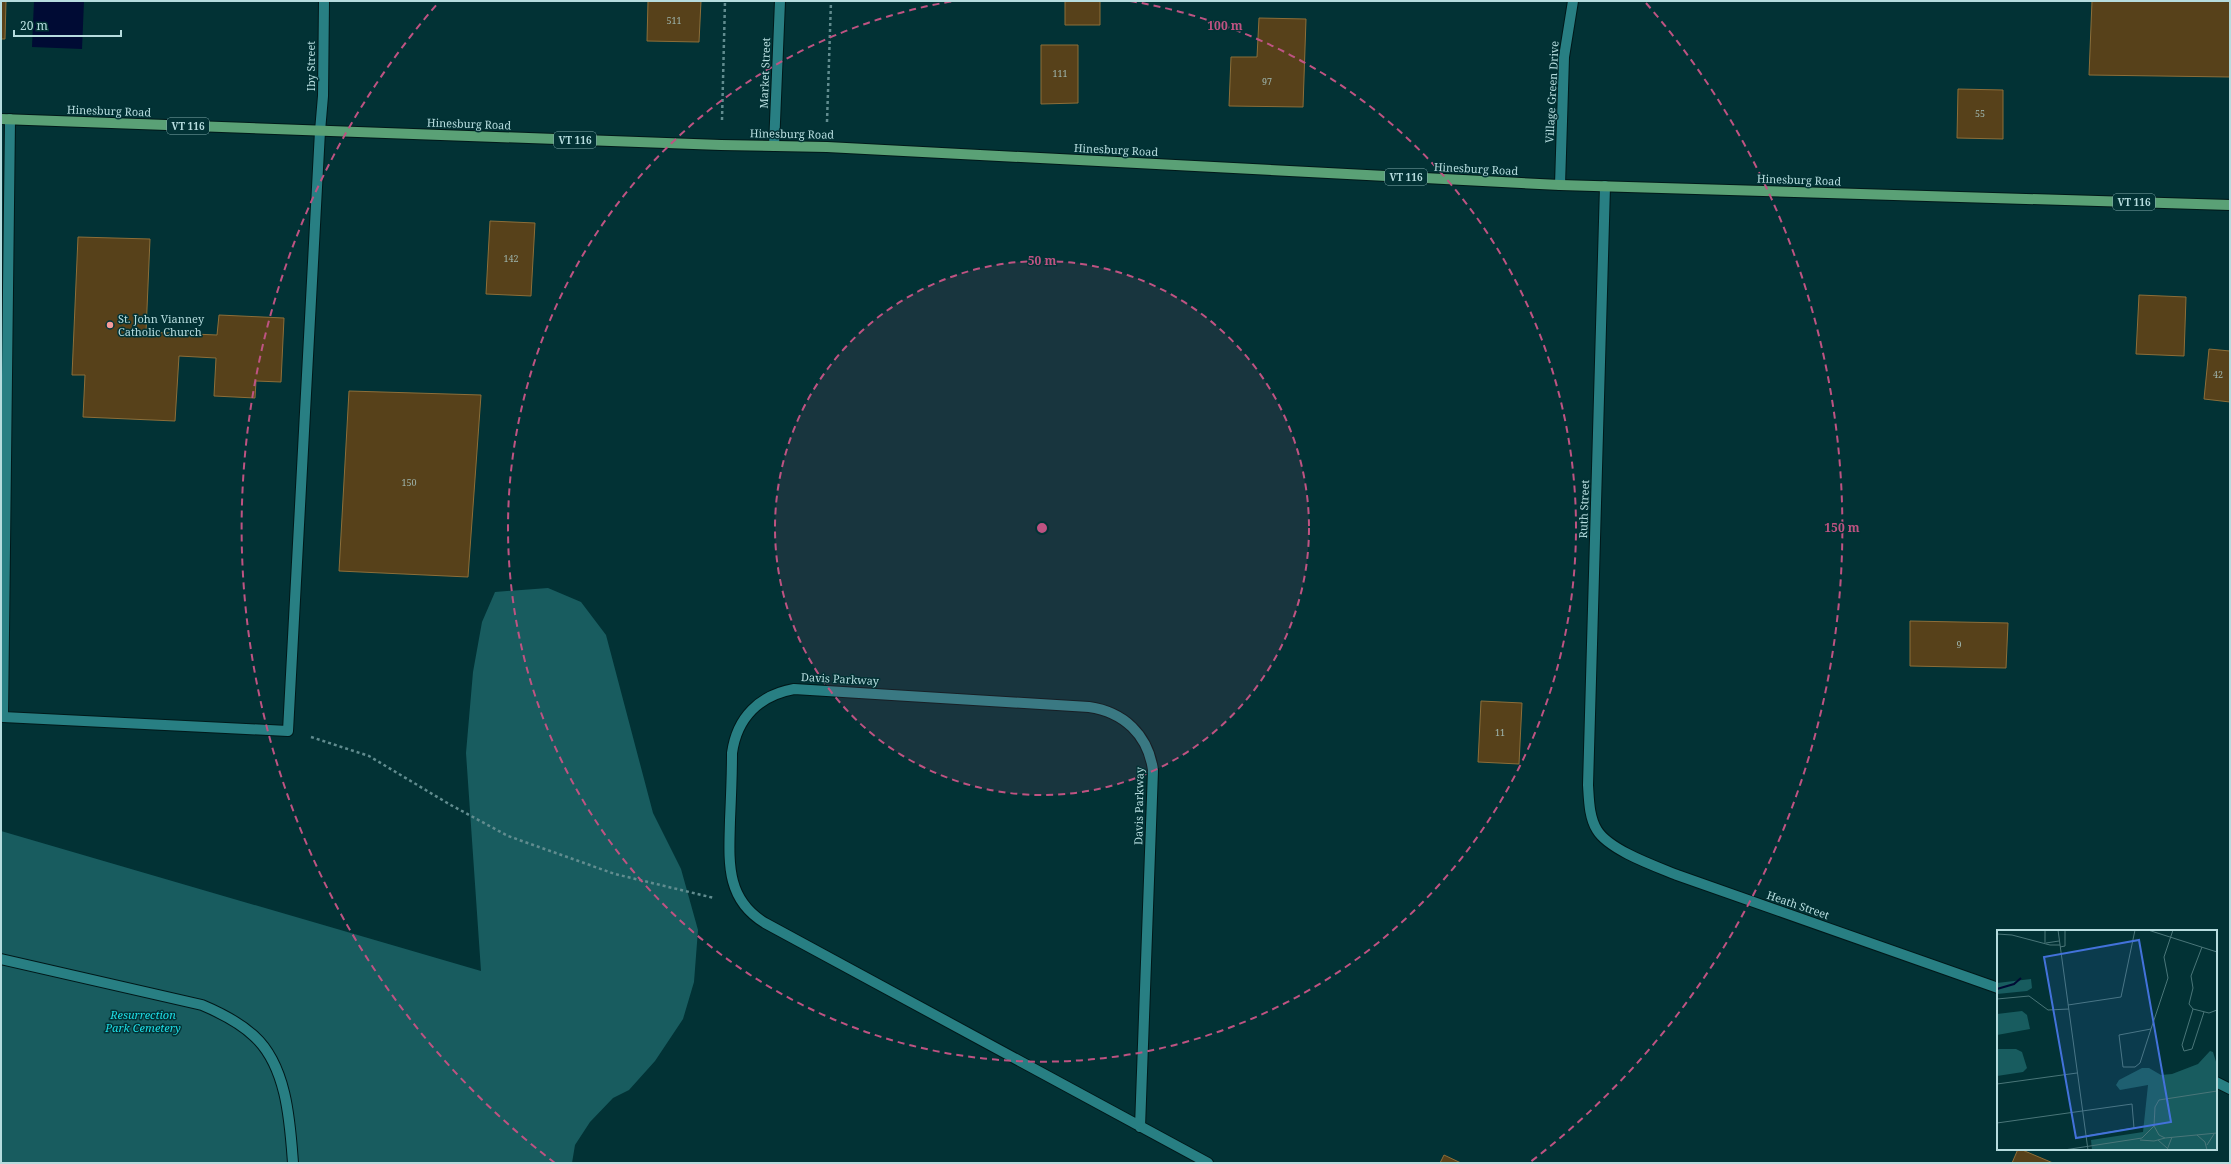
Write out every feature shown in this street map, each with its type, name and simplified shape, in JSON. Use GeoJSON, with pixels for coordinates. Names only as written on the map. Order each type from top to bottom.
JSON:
{"type":"FeatureCollection","features":[{"type":"Feature","properties":{"kind":"main road","name":"Hinesburg Road"},"geometry":{"type":"LineString","coordinates":[[5,119],[721,145],[827,147],[1560,186],[1605,186],[2230,205]]}},
{"type":"Feature","properties":{"kind":"street","name":"Iby Street"},"geometry":{"type":"LineString","coordinates":[[288,731],[323,96],[324,1]]}},
{"type":"Feature","properties":{"kind":"street","name":"Market Street"},"geometry":{"type":"LineString","coordinates":[[774,146],[780,1]]}},
{"type":"Feature","properties":{"kind":"street","name":"Village Green Drive"},"geometry":{"type":"LineString","coordinates":[[1560,186],[1564,57],[1573,1]]}},
{"type":"Feature","properties":{"kind":"street"},"geometry":{"type":"LineString","coordinates":[[5,119],[3,717],[288,731]]}},
{"type":"Feature","properties":{"kind":"street","name":"Ruth Street"},"geometry":{"type":"LineString","coordinates":[[1597,830],[1590,808],[1588,785],[1605,186]]}},
{"type":"Feature","properties":{"kind":"street","name":"Davis Parkway"},"geometry":{"type":"LineString","coordinates":[[1140,1127],[1153,770],[1148,748],[1143,739],[1128,722],[1111,712],[1089,707],[794,688],[774,694],[755,705],[742,722],[734,742],[729,856],[731,878],[740,900],[747,910],[765,923],[1140,1127],[1208,1163]]}},
{"type":"Feature","properties":{"kind":"street","name":"Heath Street"},"geometry":{"type":"LineString","coordinates":[[1597,830],[1617,847],[1642,861],[1997,988]]}},
{"type":"Feature","properties":{"kind":"street"},"geometry":{"type":"LineString","coordinates":[[1,959],[202,1004],[228,1017],[255,1037],[276,1067],[290,1116],[293,1163]]}},
{"type":"Feature","properties":{"kind":"street"},"geometry":{"type":"LineString","coordinates":[[2217,1082],[2230,1089]]}},
{"type":"Feature","properties":{"kind":"path"},"geometry":{"type":"LineString","coordinates":[[721,145],[725,1]]}},
{"type":"Feature","properties":{"kind":"path"},"geometry":{"type":"LineString","coordinates":[[827,147],[831,1]]}},
{"type":"Feature","properties":{"kind":"path"},"geometry":{"type":"LineString","coordinates":[[288,731],[369,756],[449,804],[508,836],[615,874],[705,896],[740,900]]}},
{"type":"Feature","properties":{"kind":"green space","name":"Resurrection Park Cemetery"},"geometry":{"type":"Polygon","coordinates":[[[548,588],[581,602],[606,635],[653,813],[681,869],[698,930],[694,982],[683,1019],[655,1061],[629,1090],[613,1098],[590,1122],[575,1145],[572,1163],[1,1163],[1,831],[481,971],[466,753],[473,672],[482,622],[495,592],[548,588]]]}},
{"type":"Feature","properties":{"kind":"shaded area"},"geometry":{"type":"Polygon","coordinates":[[[34,1],[84,1],[82,49],[32,47],[34,1]]]}},
{"type":"Feature","properties":{"kind":"building"},"geometry":{"type":"Polygon","coordinates":[[[1,1],[6,1],[5,39],[1,39],[1,1]]]}},
{"type":"Feature","properties":{"kind":"building"},"geometry":{"type":"Polygon","coordinates":[[[648,1],[701,1],[699,42],[647,41],[648,1]]]}},
{"type":"Feature","properties":{"kind":"building"},"geometry":{"type":"Polygon","coordinates":[[[1065,1],[1100,1],[1100,25],[1065,25],[1065,1]]]}},
{"type":"Feature","properties":{"kind":"building"},"geometry":{"type":"Polygon","coordinates":[[[2092,1],[2230,1],[2230,77],[2089,75],[2092,1]]]}},
{"type":"Feature","properties":{"kind":"building"},"geometry":{"type":"Polygon","coordinates":[[[1259,18],[1306,19],[1303,107],[1229,106],[1231,57],[1257,57],[1259,18]]]}},
{"type":"Feature","properties":{"kind":"building"},"geometry":{"type":"Polygon","coordinates":[[[1041,45],[1078,45],[1078,103],[1041,104],[1041,45]]]}},
{"type":"Feature","properties":{"kind":"building"},"geometry":{"type":"Polygon","coordinates":[[[1958,89],[2003,90],[2003,139],[1957,138],[1958,89]]]}},
{"type":"Feature","properties":{"kind":"building"},"geometry":{"type":"Polygon","coordinates":[[[490,221],[535,223],[531,296],[486,294],[490,221]]]}},
{"type":"Feature","properties":{"kind":"building","name":"St. John Vianney Catholic Church"},"geometry":{"type":"Polygon","coordinates":[[[78,237],[150,239],[146,332],[217,335],[219,315],[284,318],[281,382],[256,381],[255,398],[214,396],[216,358],[179,356],[175,421],[83,417],[85,375],[72,375],[78,237]]]}},
{"type":"Feature","properties":{"kind":"building"},"geometry":{"type":"Polygon","coordinates":[[[2139,295],[2186,297],[2184,356],[2136,354],[2139,295]]]}},
{"type":"Feature","properties":{"kind":"building"},"geometry":{"type":"Polygon","coordinates":[[[2209,349],[2230,351],[2230,402],[2204,399],[2209,349]]]}},
{"type":"Feature","properties":{"kind":"building"},"geometry":{"type":"Polygon","coordinates":[[[349,391],[481,395],[468,577],[339,571],[349,391]]]}},
{"type":"Feature","properties":{"kind":"building"},"geometry":{"type":"Polygon","coordinates":[[[1910,621],[2008,623],[2006,668],[1910,666],[1910,621]]]}},
{"type":"Feature","properties":{"kind":"building"},"geometry":{"type":"Polygon","coordinates":[[[1481,701],[1522,703],[1519,764],[1478,762],[1481,701]]]}},
{"type":"Feature","properties":{"kind":"building"},"geometry":{"type":"Polygon","coordinates":[[[2018,1150],[2022,1150],[2053,1163],[2012,1163],[2018,1150]]]}},
{"type":"Feature","properties":{"kind":"building"},"geometry":{"type":"Polygon","coordinates":[[[1444,1155],[1461,1163],[1440,1163],[1444,1155]]]}},
{"type":"Feature","properties":{"kind":"place","name":"St. John Vianney Catholic Church"},"geometry":{"type":"Point","coordinates":[110,325]}}]}
